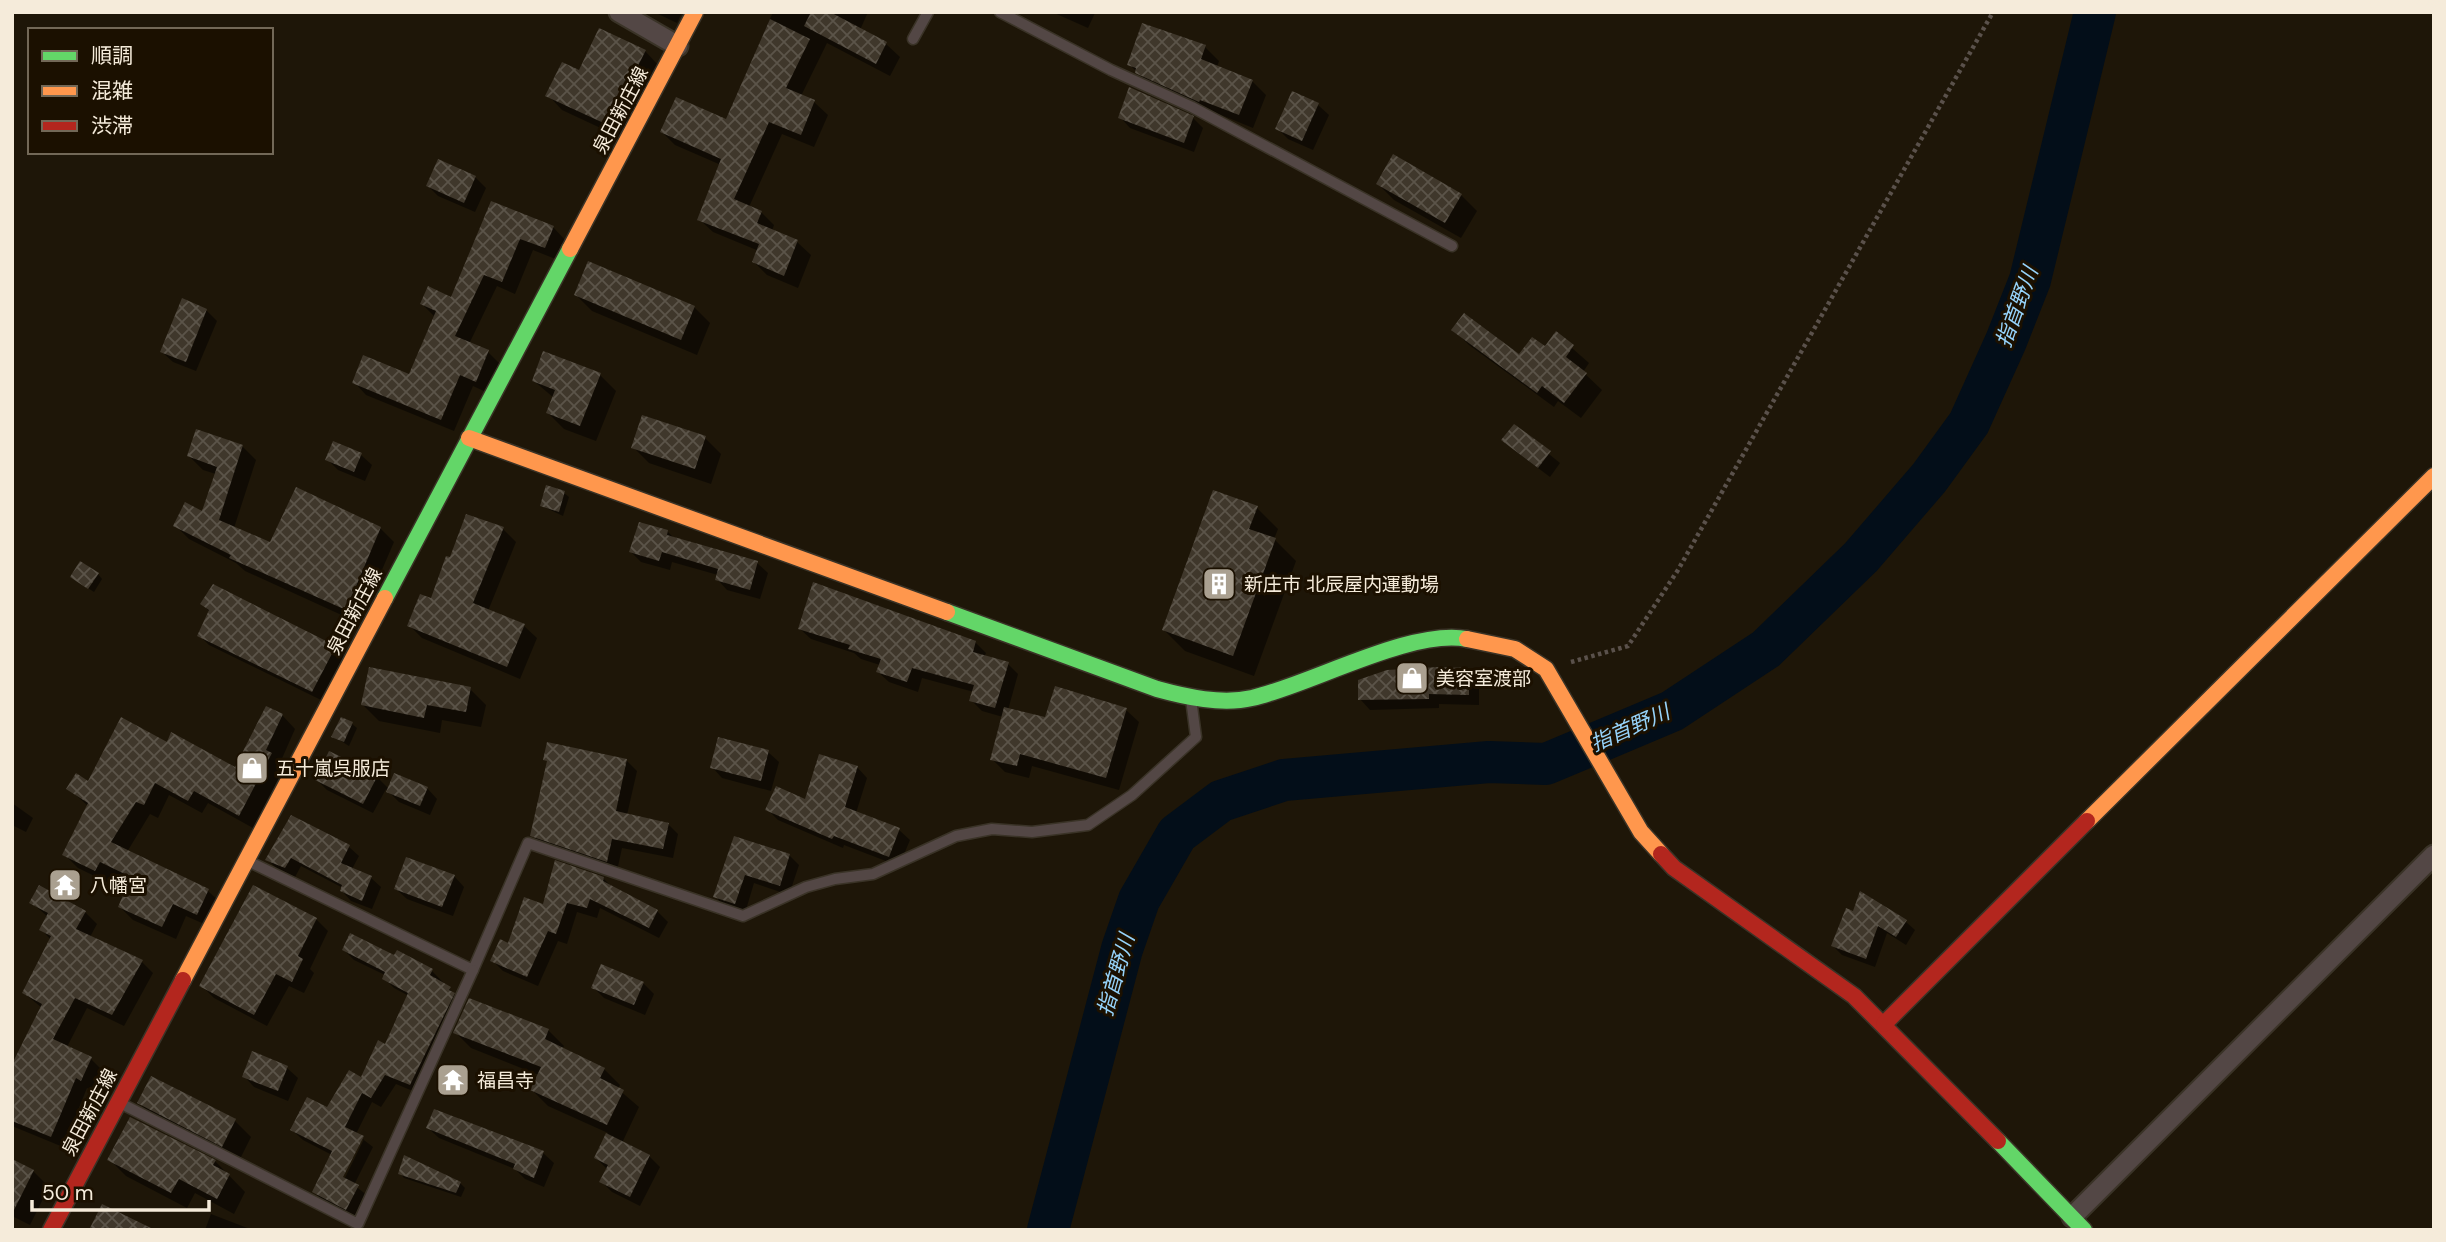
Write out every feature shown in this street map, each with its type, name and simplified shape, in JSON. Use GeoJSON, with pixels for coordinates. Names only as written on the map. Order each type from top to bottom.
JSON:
{"type":"FeatureCollection","features":[{"type":"Feature","properties":{"kind":"street"},"geometry":{"type":"LineString","coordinates":[[619,12],[678,46]]}},
{"type":"Feature","properties":{"kind":"street","name":"泉田新庄線"},"geometry":{"type":"LineString","coordinates":[[51,1230],[695,12]]}},
{"type":"Feature","properties":{"kind":"street"},"geometry":{"type":"LineString","coordinates":[[469,438],[1157,689],[1191,698],[1250,699],[1419,641],[1462,638],[1515,649],[1546,669],[1641,832],[1674,867],[1854,996],[2074,1223],[2434,855]]}},
{"type":"Feature","properties":{"kind":"street"},"geometry":{"type":"LineString","coordinates":[[1884,1024],[2434,475]]}},
{"type":"Feature","properties":{"kind":"lane"},"geometry":{"type":"LineString","coordinates":[[913,39],[928,12]]}},
{"type":"Feature","properties":{"kind":"lane"},"geometry":{"type":"LineString","coordinates":[[1000,12],[1111,70],[1192,107],[1452,246]]}},
{"type":"Feature","properties":{"kind":"lane"},"geometry":{"type":"LineString","coordinates":[[118,1102],[358,1224],[528,843],[743,916],[806,887],[835,879],[873,874],[956,836],[992,829],[1032,832],[1088,825],[1132,795],[1196,737],[1191,698]]}},
{"type":"Feature","properties":{"kind":"lane"},"geometry":{"type":"LineString","coordinates":[[246,860],[473,970]]}},
{"type":"Feature","properties":{"kind":"path"},"geometry":{"type":"LineString","coordinates":[[1546,669],[1628,646],[1678,570],[1993,12]]}},
{"type":"Feature","properties":{"kind":"building"},"geometry":{"type":"Polygon","coordinates":[[[811,12],[830,12],[887,42],[876,64],[804,26],[811,12]]]}},
{"type":"Feature","properties":{"kind":"building"},"geometry":{"type":"Polygon","coordinates":[[[770,19],[810,39],[786,88],[815,100],[801,135],[769,122],[734,199],[762,211],[757,223],[798,240],[784,276],[752,262],[759,244],[697,220],[721,159],[660,132],[676,97],[726,119],[770,19]]]}},
{"type":"Feature","properties":{"kind":"building"},"geometry":{"type":"Polygon","coordinates":[[[1142,23],[1206,45],[1201,59],[1253,80],[1239,115],[1200,100],[1199,102],[1135,73],[1136,68],[1127,65],[1142,23]]]}},
{"type":"Feature","properties":{"kind":"building"},"geometry":{"type":"Polygon","coordinates":[[[599,28],[646,50],[608,125],[545,96],[562,62],[579,70],[599,28]]]}},
{"type":"Feature","properties":{"kind":"building"},"geometry":{"type":"Polygon","coordinates":[[[1129,87],[1194,116],[1184,143],[1118,118],[1129,87]]]}},
{"type":"Feature","properties":{"kind":"building"},"geometry":{"type":"Polygon","coordinates":[[[1292,91],[1319,103],[1302,141],[1275,129],[1292,91]]]}},
{"type":"Feature","properties":{"kind":"building"},"geometry":{"type":"Polygon","coordinates":[[[1393,154],[1462,194],[1445,223],[1376,184],[1393,154]]]}},
{"type":"Feature","properties":{"kind":"building"},"geometry":{"type":"Polygon","coordinates":[[[438,159],[476,176],[464,203],[426,186],[438,159]]]}},
{"type":"Feature","properties":{"kind":"building"},"geometry":{"type":"Polygon","coordinates":[[[491,201],[554,226],[545,248],[520,239],[502,282],[484,275],[455,336],[489,350],[476,382],[460,375],[441,420],[352,383],[363,355],[409,374],[436,311],[420,304],[428,286],[451,297],[491,201]]]}},
{"type":"Feature","properties":{"kind":"building"},"geometry":{"type":"Polygon","coordinates":[[[588,261],[695,306],[681,340],[574,295],[588,261]]]}},
{"type":"Feature","properties":{"kind":"building"},"geometry":{"type":"Polygon","coordinates":[[[182,298],[207,309],[186,362],[160,352],[182,298]]]}},
{"type":"Feature","properties":{"kind":"building"},"geometry":{"type":"Polygon","coordinates":[[[1464,313],[1519,354],[1532,337],[1545,346],[1556,331],[1574,345],[1566,357],[1587,373],[1564,403],[1542,386],[1537,393],[1451,330],[1464,313]]]}},
{"type":"Feature","properties":{"kind":"building"},"geometry":{"type":"Polygon","coordinates":[[[543,351],[601,373],[580,426],[546,413],[555,390],[532,381],[543,351]]]}},
{"type":"Feature","properties":{"kind":"building"},"geometry":{"type":"Polygon","coordinates":[[[642,415],[706,436],[695,469],[631,448],[642,415]]]}},
{"type":"Feature","properties":{"kind":"building"},"geometry":{"type":"Polygon","coordinates":[[[1514,424],[1551,451],[1538,468],[1501,440],[1514,424]]]}},
{"type":"Feature","properties":{"kind":"building"},"geometry":{"type":"Polygon","coordinates":[[[196,429],[243,445],[219,520],[270,542],[296,487],[381,527],[346,610],[229,558],[231,555],[173,526],[185,502],[202,511],[217,467],[187,456],[196,429]]]}},
{"type":"Feature","properties":{"kind":"building"},"geometry":{"type":"Polygon","coordinates":[[[333,441],[362,453],[354,472],[325,460],[333,441]]]}},
{"type":"Feature","properties":{"kind":"building"},"geometry":{"type":"Polygon","coordinates":[[[546,485],[565,491],[559,512],[540,506],[546,485]]]}},
{"type":"Feature","properties":{"kind":"building","name":"新庄市 北辰屋内運動場"},"geometry":{"type":"Polygon","coordinates":[[[1213,490],[1258,506],[1249,529],[1276,538],[1233,656],[1162,630],[1213,490]]]}},
{"type":"Feature","properties":{"kind":"building"},"geometry":{"type":"Polygon","coordinates":[[[466,514],[504,527],[473,603],[525,624],[507,667],[407,626],[420,594],[431,598],[446,556],[450,557],[466,514]]]}},
{"type":"Feature","properties":{"kind":"building"},"geometry":{"type":"Polygon","coordinates":[[[639,522],[668,530],[667,535],[758,561],[750,590],[715,580],[718,569],[662,552],[659,561],[629,552],[639,522]]]}},
{"type":"Feature","properties":{"kind":"building"},"geometry":{"type":"Polygon","coordinates":[[[80,561],[99,573],[88,589],[70,577],[80,561]]]}},
{"type":"Feature","properties":{"kind":"building"},"geometry":{"type":"Polygon","coordinates":[[[813,582],[976,641],[973,652],[1009,662],[995,708],[969,701],[974,685],[912,668],[907,682],[876,672],[881,659],[848,649],[850,645],[798,629],[813,582]]]}},
{"type":"Feature","properties":{"kind":"building"},"geometry":{"type":"Polygon","coordinates":[[[213,584],[336,646],[312,692],[197,636],[209,610],[200,604],[213,584]]]}},
{"type":"Feature","properties":{"kind":"building"},"geometry":{"type":"Polygon","coordinates":[[[369,667],[471,687],[466,712],[427,705],[424,718],[361,705],[369,667]]]}},
{"type":"Feature","properties":{"kind":"building"},"geometry":{"type":"Polygon","coordinates":[[[1469,668],[1469,695],[1429,694],[1429,699],[1358,700],[1358,680],[1387,670],[1469,668]]]}},
{"type":"Feature","properties":{"kind":"building"},"geometry":{"type":"Polygon","coordinates":[[[1055,686],[1127,708],[1106,778],[1020,754],[1017,766],[990,760],[1004,707],[1045,717],[1055,686]]]}},
{"type":"Feature","properties":{"kind":"building"},"geometry":{"type":"Polygon","coordinates":[[[266,706],[283,714],[266,750],[272,753],[239,816],[194,791],[188,801],[155,783],[144,805],[136,802],[111,842],[209,889],[197,915],[173,904],[162,927],[118,907],[131,877],[100,862],[95,871],[62,855],[88,803],[66,789],[76,773],[88,781],[121,717],[167,742],[171,732],[235,767],[266,706]]]}},
{"type":"Feature","properties":{"kind":"building"},"geometry":{"type":"Polygon","coordinates":[[[341,717],[353,722],[344,742],[331,737],[341,717]]]}},
{"type":"Feature","properties":{"kind":"building"},"geometry":{"type":"Polygon","coordinates":[[[718,737],[769,750],[761,781],[710,768],[718,737]]]}},
{"type":"Feature","properties":{"kind":"building"},"geometry":{"type":"Polygon","coordinates":[[[547,742],[627,759],[616,811],[669,823],[663,849],[612,839],[607,862],[530,836],[547,761],[543,760],[547,742]]]}},
{"type":"Feature","properties":{"kind":"building"},"geometry":{"type":"Polygon","coordinates":[[[329,751],[378,775],[363,804],[315,780],[329,751]]]}},
{"type":"Feature","properties":{"kind":"building"},"geometry":{"type":"Polygon","coordinates":[[[819,754],[858,766],[845,807],[900,828],[889,857],[834,836],[832,839],[765,810],[776,786],[805,799],[819,754]]]}},
{"type":"Feature","properties":{"kind":"building"},"geometry":{"type":"Polygon","coordinates":[[[394,773],[428,787],[420,806],[386,792],[394,773]]]}},
{"type":"Feature","properties":{"kind":"building"},"geometry":{"type":"Polygon","coordinates":[[[291,815],[350,845],[341,863],[372,876],[362,901],[340,891],[342,885],[291,858],[285,868],[265,860],[291,815]]]}},
{"type":"Feature","properties":{"kind":"building"},"geometry":{"type":"Polygon","coordinates":[[[734,836],[790,854],[780,886],[745,875],[735,904],[713,897],[734,836]]]}},
{"type":"Feature","properties":{"kind":"building"},"geometry":{"type":"Polygon","coordinates":[[[406,857],[455,875],[442,907],[394,889],[406,857]]]}},
{"type":"Feature","properties":{"kind":"building"},"geometry":{"type":"Polygon","coordinates":[[[555,860],[604,877],[603,881],[658,910],[649,928],[590,899],[587,908],[567,903],[556,934],[548,931],[527,977],[490,961],[500,939],[508,943],[524,897],[543,904],[555,860]]]}},
{"type":"Feature","properties":{"kind":"building"},"geometry":{"type":"Polygon","coordinates":[[[39,885],[86,911],[76,929],[143,960],[112,1015],[75,998],[53,1039],[92,1057],[81,1081],[76,1078],[51,1137],[12,1121],[12,1064],[42,1004],[22,993],[51,936],[39,930],[48,913],[29,903],[39,885]]]}},
{"type":"Feature","properties":{"kind":"building"},"geometry":{"type":"Polygon","coordinates":[[[253,885],[317,918],[298,956],[303,959],[292,982],[276,974],[254,1015],[199,986],[253,885]]]}},
{"type":"Feature","properties":{"kind":"building"},"geometry":{"type":"Polygon","coordinates":[[[1860,891],[1907,920],[1896,937],[1878,926],[1866,959],[1831,946],[1846,908],[1853,911],[1860,891]]]}},
{"type":"Feature","properties":{"kind":"building"},"geometry":{"type":"Polygon","coordinates":[[[350,933],[394,955],[397,950],[433,969],[430,975],[451,987],[449,990],[455,993],[410,1085],[385,1075],[371,1098],[362,1093],[345,1127],[364,1136],[343,1177],[359,1185],[346,1210],[312,1192],[332,1151],[290,1130],[307,1097],[327,1107],[349,1070],[361,1077],[378,1040],[385,1044],[408,993],[382,979],[385,972],[342,950],[350,933]]]}},
{"type":"Feature","properties":{"kind":"building"},"geometry":{"type":"Polygon","coordinates":[[[601,964],[644,982],[634,1005],[591,988],[601,964]]]}},
{"type":"Feature","properties":{"kind":"building"},"geometry":{"type":"Polygon","coordinates":[[[469,998],[549,1029],[545,1039],[605,1068],[600,1078],[624,1090],[607,1125],[530,1090],[541,1067],[453,1033],[469,998]]]}},
{"type":"Feature","properties":{"kind":"building"},"geometry":{"type":"Polygon","coordinates":[[[252,1051],[288,1066],[278,1091],[242,1077],[252,1051]]]}},
{"type":"Feature","properties":{"kind":"building"},"geometry":{"type":"Polygon","coordinates":[[[151,1076],[236,1119],[222,1147],[137,1103],[151,1076]]]}},
{"type":"Feature","properties":{"kind":"building"},"geometry":{"type":"Polygon","coordinates":[[[434,1109],[544,1151],[534,1178],[513,1169],[515,1164],[426,1128],[434,1109]]]}},
{"type":"Feature","properties":{"kind":"building"},"geometry":{"type":"Polygon","coordinates":[[[130,1117],[216,1160],[213,1165],[230,1174],[217,1199],[179,1179],[171,1193],[107,1160],[130,1117]]]}},
{"type":"Feature","properties":{"kind":"building"},"geometry":{"type":"Polygon","coordinates":[[[606,1133],[650,1155],[630,1197],[599,1182],[608,1165],[594,1158],[606,1133]]]}},
{"type":"Feature","properties":{"kind":"building"},"geometry":{"type":"Polygon","coordinates":[[[404,1155],[461,1182],[456,1193],[398,1174],[404,1155]]]}},
{"type":"Feature","properties":{"kind":"building"},"geometry":{"type":"Polygon","coordinates":[[[12,1159],[34,1170],[12,1214],[12,1159]]]}},
{"type":"Feature","properties":{"kind":"building"},"geometry":{"type":"Polygon","coordinates":[[[102,1204],[155,1230],[89,1230],[102,1204]]]}},
{"type":"Feature","properties":{"kind":"waterway","name":"指首野川"},"geometry":{"type":"LineString","coordinates":[[1048,1230],[1122,949],[1139,900],[1177,834],[1221,801],[1284,780],[1489,762],[1546,764],[1672,711],[1766,649],[1861,557],[1929,478],[1969,423],[2030,280],[2095,12]]}},
{"type":"Feature","properties":{"kind":"traffic: fast"},"geometry":{"type":"LineString","coordinates":[[385,598],[570,249]]}},
{"type":"Feature","properties":{"kind":"traffic: fast"},"geometry":{"type":"LineString","coordinates":[[947,612],[1157,689],[1192,697],[1229,701],[1276,691],[1390,649],[1444,638],[1467,639]]}},
{"type":"Feature","properties":{"kind":"traffic: fast"},"geometry":{"type":"LineString","coordinates":[[1998,1141],[2084,1230]]}},
{"type":"Feature","properties":{"kind":"traffic: slow"},"geometry":{"type":"LineString","coordinates":[[570,249],[695,12]]}},
{"type":"Feature","properties":{"kind":"traffic: slow"},"geometry":{"type":"LineString","coordinates":[[469,438],[947,612]]}},
{"type":"Feature","properties":{"kind":"traffic: slow"},"geometry":{"type":"LineString","coordinates":[[2087,821],[2434,476]]}},
{"type":"Feature","properties":{"kind":"traffic: slow"},"geometry":{"type":"LineString","coordinates":[[183,980],[385,598]]}},
{"type":"Feature","properties":{"kind":"traffic: slow"},"geometry":{"type":"LineString","coordinates":[[1467,639],[1515,649],[1546,669],[1641,832],[1661,854]]}},
{"type":"Feature","properties":{"kind":"traffic: jam"},"geometry":{"type":"LineString","coordinates":[[1884,1024],[2087,821]]}},
{"type":"Feature","properties":{"kind":"traffic: jam"},"geometry":{"type":"LineString","coordinates":[[1661,854],[1674,868],[1854,996],[1998,1141]]}},
{"type":"Feature","properties":{"kind":"traffic: jam"},"geometry":{"type":"LineString","coordinates":[[51,1230],[183,980]]}},
{"type":"Feature","properties":{"kind":"place","name":"新庄市 北辰屋内運動場"},"geometry":{"type":"Point","coordinates":[1219,584]}},
{"type":"Feature","properties":{"kind":"place","name":"美容室渡部"},"geometry":{"type":"Point","coordinates":[1412,678]}},
{"type":"Feature","properties":{"kind":"place","name":"五十嵐呉服店"},"geometry":{"type":"Point","coordinates":[252,768]}},
{"type":"Feature","properties":{"kind":"place","name":"八幡宮"},"geometry":{"type":"Point","coordinates":[65,885]}},
{"type":"Feature","properties":{"kind":"place","name":"福昌寺"},"geometry":{"type":"Point","coordinates":[453,1080]}}]}
